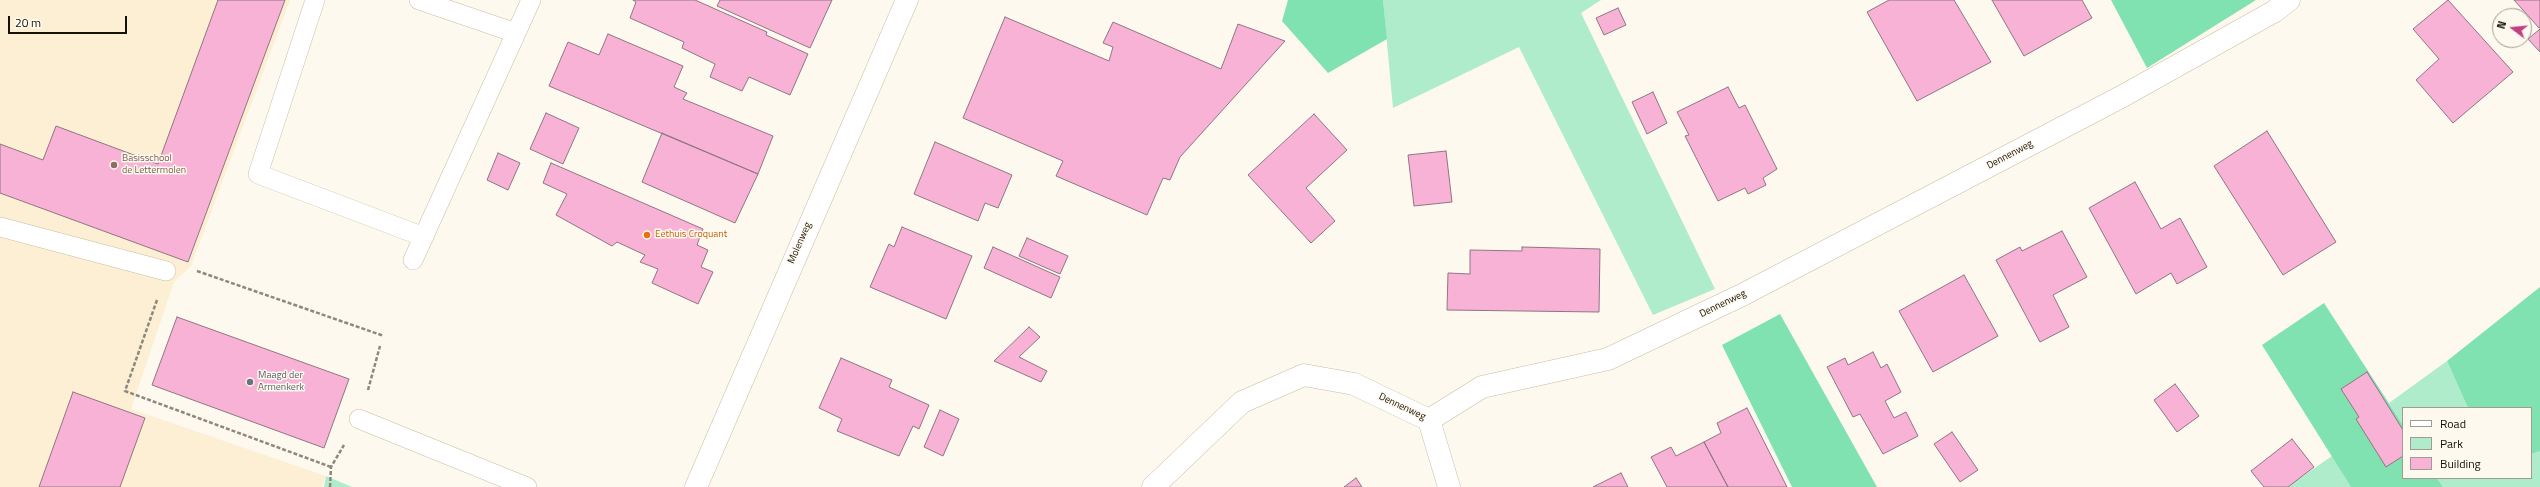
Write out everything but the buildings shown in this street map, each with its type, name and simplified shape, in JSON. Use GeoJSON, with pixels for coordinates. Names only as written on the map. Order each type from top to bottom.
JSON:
{"type":"FeatureCollection","features":[{"type":"Feature","properties":{"kind":"street","name":"Molenweg"},"geometry":{"type":"LineString","coordinates":[[696,487],[907,0]]}},
{"type":"Feature","properties":{"kind":"street","name":"Dennenweg"},"geometry":{"type":"LineString","coordinates":[[1153,487],[1242,402],[1304,375],[1354,384],[1428,420],[1482,387],[1608,359],[1742,295],[2121,97],[2275,11],[2289,0]]}},
{"type":"Feature","properties":{"kind":"street"},"geometry":{"type":"LineString","coordinates":[[1428,420],[1449,487]]}},
{"type":"Feature","properties":{"kind":"lane"},"geometry":{"type":"LineString","coordinates":[[315,0],[258,174],[424,237]]}},
{"type":"Feature","properties":{"kind":"lane"},"geometry":{"type":"LineString","coordinates":[[419,0],[516,33]]}},
{"type":"Feature","properties":{"kind":"lane"},"geometry":{"type":"LineString","coordinates":[[413,260],[531,0]]}},
{"type":"Feature","properties":{"kind":"lane"},"geometry":{"type":"LineString","coordinates":[[0,227],[166,271]]}},
{"type":"Feature","properties":{"kind":"lane"},"geometry":{"type":"LineString","coordinates":[[359,419],[527,487]]}},
{"type":"Feature","properties":{"kind":"path"},"geometry":{"type":"LineString","coordinates":[[331,467],[124,391],[166,271],[198,272],[384,336]]}},
{"type":"Feature","properties":{"kind":"shaded area","name":"Basisschool de Lettermolen"},"geometry":{"type":"Polygon","coordinates":[[[0,0],[290,0],[191,266],[174,282],[131,409],[326,476],[322,487],[0,487],[0,0]]]}},
{"type":"Feature","properties":{"kind":"green space"},"geometry":{"type":"Polygon","coordinates":[[[1288,0],[1383,0],[1387,39],[1328,73],[1282,21],[1288,0]]]}},
{"type":"Feature","properties":{"kind":"green space"},"geometry":{"type":"Polygon","coordinates":[[[1383,0],[1601,0],[1581,13],[1715,289],[1653,315],[1519,47],[1393,108],[1383,0]]]}},
{"type":"Feature","properties":{"kind":"green space"},"geometry":{"type":"Polygon","coordinates":[[[2111,0],[2256,0],[2147,68],[2111,0]]]}},
{"type":"Feature","properties":{"kind":"green space"},"geometry":{"type":"Polygon","coordinates":[[[2540,287],[2540,451],[2532,454],[2532,407],[2468,407],[2447,361],[2540,287]]]}},
{"type":"Feature","properties":{"kind":"green space"},"geometry":{"type":"Polygon","coordinates":[[[2324,303],[2402,423],[2402,479],[2438,479],[2443,487],[2351,487],[2262,345],[2324,303]]]}},
{"type":"Feature","properties":{"kind":"green space"},"geometry":{"type":"Polygon","coordinates":[[[1780,314],[1877,487],[1792,487],[1722,345],[1780,314]]]}},
{"type":"Feature","properties":{"kind":"green space"},"geometry":{"type":"Polygon","coordinates":[[[2447,361],[2468,407],[2402,407],[2402,423],[2389,403],[2447,361]]]}},
{"type":"Feature","properties":{"kind":"green space"},"geometry":{"type":"Polygon","coordinates":[[[2540,451],[2540,487],[2443,487],[2438,479],[2532,479],[2532,454],[2540,451]]]}},
{"type":"Feature","properties":{"kind":"green space"},"geometry":{"type":"Polygon","coordinates":[[[2332,456],[2351,487],[2287,487],[2332,456]]]}},
{"type":"Feature","properties":{"kind":"green space"},"geometry":{"type":"Polygon","coordinates":[[[326,476],[352,487],[324,487],[326,476]]]}},
{"type":"Feature","properties":{"kind":"place","name":"Basisschool de Lettermolen"},"geometry":{"type":"Point","coordinates":[114,165]}},
{"type":"Feature","properties":{"kind":"place","name":"Eethuis Croquant"},"geometry":{"type":"Point","coordinates":[647,235]}},
{"type":"Feature","properties":{"kind":"place","name":"Maagd der Armenkerk"},"geometry":{"type":"Point","coordinates":[250,382]}}]}
